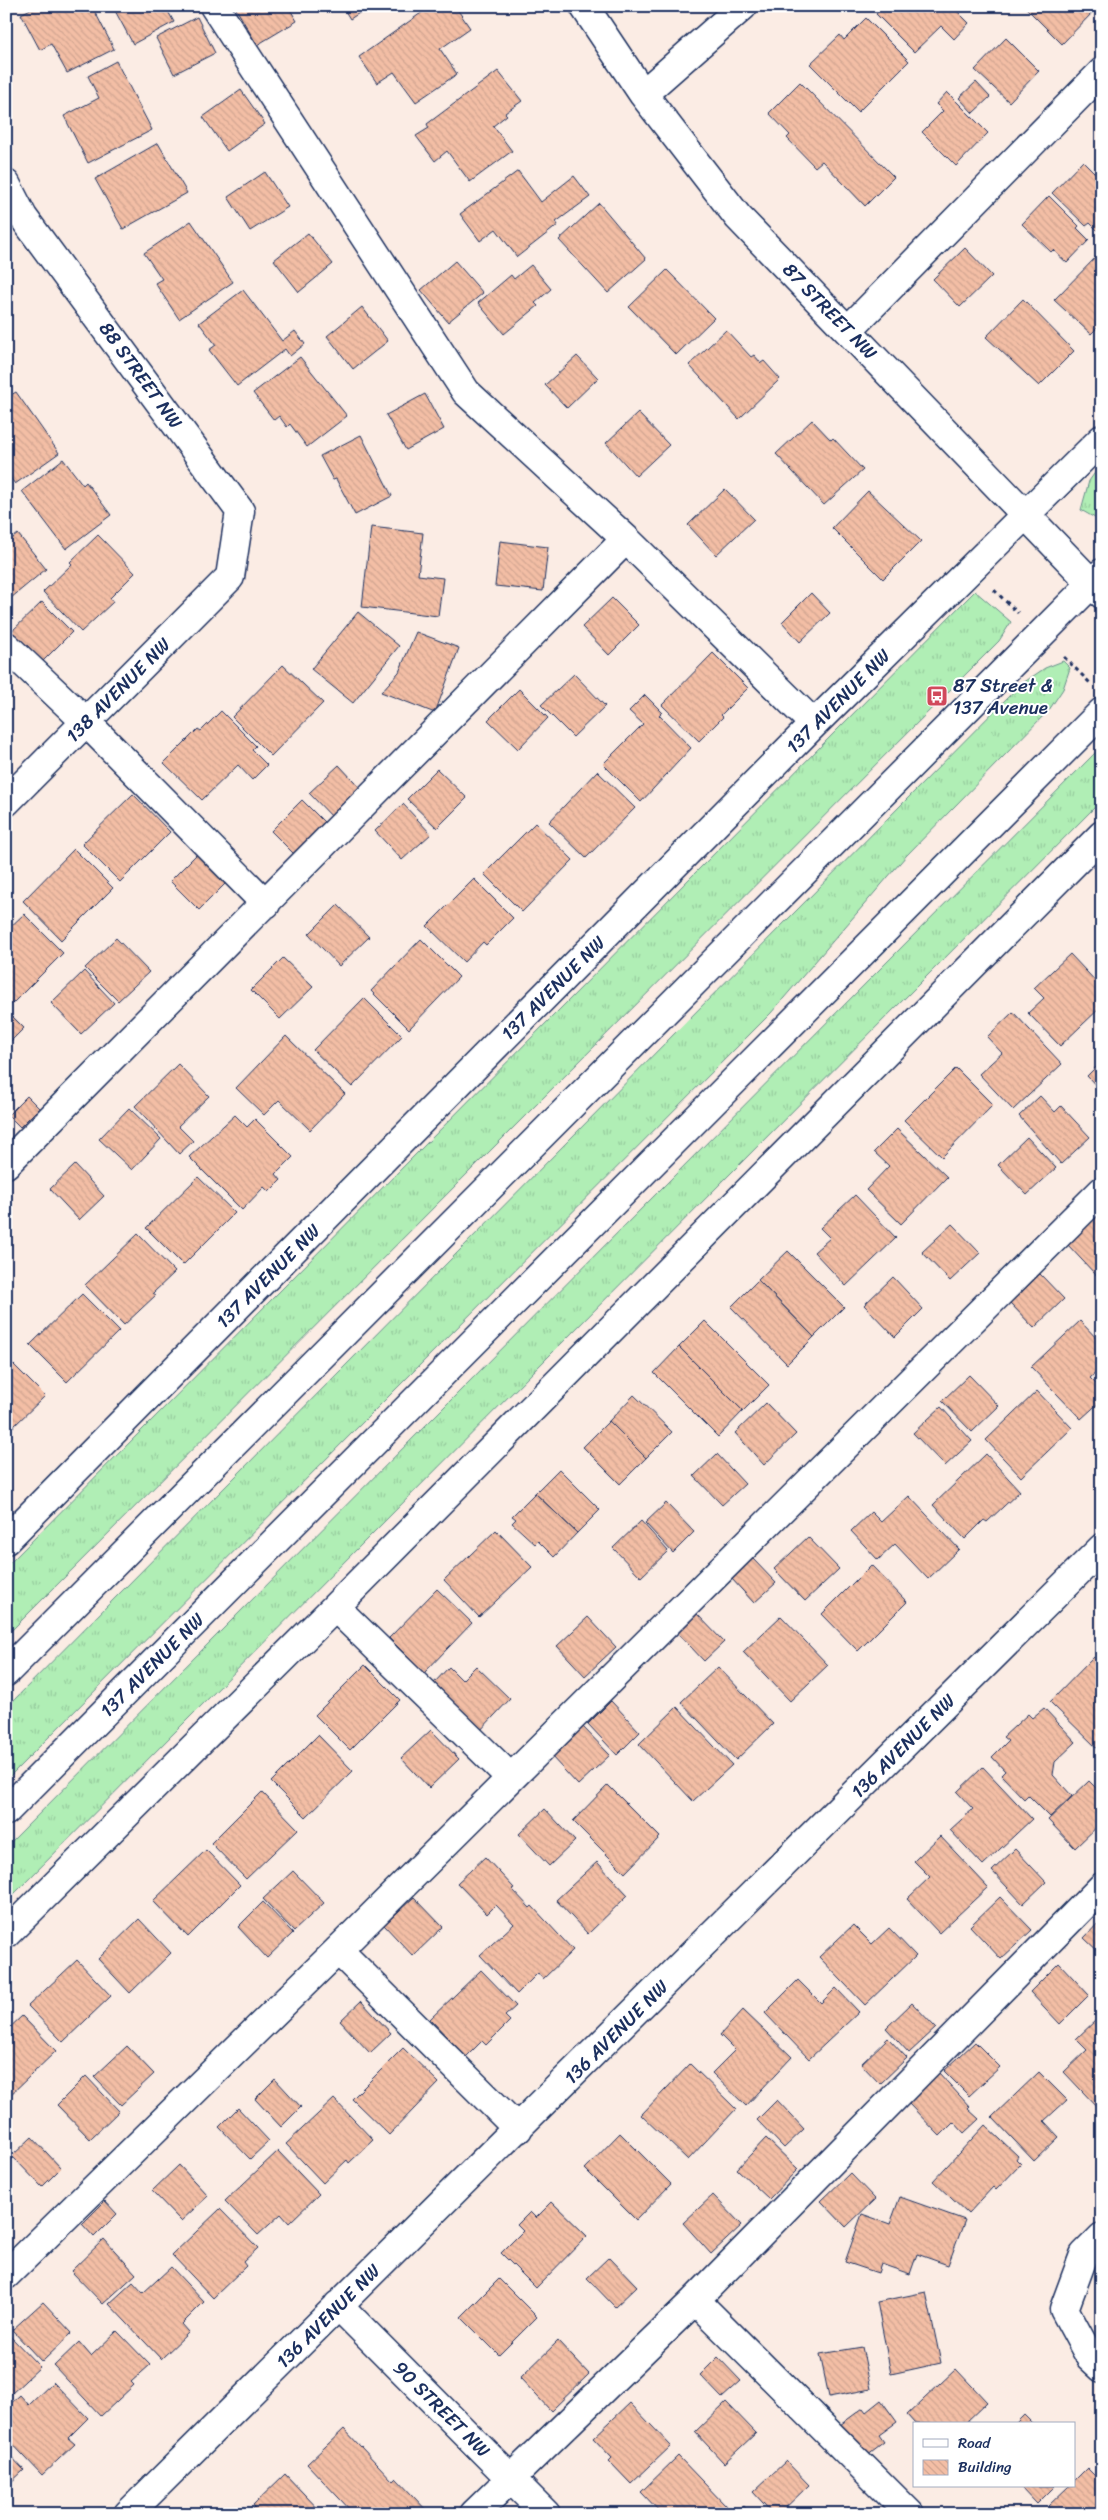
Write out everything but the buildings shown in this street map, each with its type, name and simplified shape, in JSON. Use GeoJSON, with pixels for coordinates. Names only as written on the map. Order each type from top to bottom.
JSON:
{"type":"FeatureCollection","features":[{"type":"Feature","properties":{"kind":"street"},"geometry":{"type":"LineString","coordinates":[[214,6],[466,392],[626,539],[814,724]]}},
{"type":"Feature","properties":{"kind":"street","name":"87 STREET NW"},"geometry":{"type":"LineString","coordinates":[[584,6],[643,94],[738,217],[1027,514],[1098,583]]}},
{"type":"Feature","properties":{"kind":"street"},"geometry":{"type":"LineString","coordinates":[[643,94],[743,6]]}},
{"type":"Feature","properties":{"kind":"street"},"geometry":{"type":"LineString","coordinates":[[848,330],[1102,72]]}},
{"type":"Feature","properties":{"kind":"street","name":"88 STREET NW"},"geometry":{"type":"LineString","coordinates":[[6,184],[23,217],[240,511],[230,577]]}},
{"type":"Feature","properties":{"kind":"street","name":"137 AVENUE NW"},"geometry":{"type":"LineString","coordinates":[[6,1540],[814,724],[1102,439]]}},
{"type":"Feature","properties":{"kind":"street"},"geometry":{"type":"LineString","coordinates":[[6,1164],[626,539]]}},
{"type":"Feature","properties":{"kind":"street","name":"138 AVENUE NW"},"geometry":{"type":"LineString","coordinates":[[6,802],[230,577]]}},
{"type":"Feature","properties":{"kind":"street"},"geometry":{"type":"LineString","coordinates":[[6,1672],[1098,583]]}},
{"type":"Feature","properties":{"kind":"street"},"geometry":{"type":"LineString","coordinates":[[6,646],[86,722],[266,904]]}},
{"type":"Feature","properties":{"kind":"street","name":"137 AVENUE NW"},"geometry":{"type":"LineString","coordinates":[[6,1811],[1102,712]]}},
{"type":"Feature","properties":{"kind":"street"},"geometry":{"type":"LineString","coordinates":[[6,1934],[335,1607],[1102,835]]}},
{"type":"Feature","properties":{"kind":"street"},"geometry":{"type":"LineString","coordinates":[[6,2275],[338,1950],[1102,1190]]}},
{"type":"Feature","properties":{"kind":"street","name":"136 AVENUE NW"},"geometry":{"type":"LineString","coordinates":[[128,2514],[1102,1548]]}},
{"type":"Feature","properties":{"kind":"street"},"geometry":{"type":"LineString","coordinates":[[335,1607],[511,1778]]}},
{"type":"Feature","properties":{"kind":"street"},"geometry":{"type":"LineString","coordinates":[[474,2514],[510,2477],[695,2300],[1102,1887]]}},
{"type":"Feature","properties":{"kind":"street"},"geometry":{"type":"LineString","coordinates":[[338,1950],[518,2129]]}},
{"type":"Feature","properties":{"kind":"street"},"geometry":{"type":"LineString","coordinates":[[1096,2362],[1064,2309],[1084,2254],[1102,2237]]}},
{"type":"Feature","properties":{"kind":"street"},"geometry":{"type":"LineString","coordinates":[[695,2300],[910,2514]]}},
{"type":"Feature","properties":{"kind":"street","name":"90 STREET NW"},"geometry":{"type":"LineString","coordinates":[[338,2305],[546,2514]]}},
{"type":"Feature","properties":{"kind":"green space"},"geometry":{"type":"Polygon","coordinates":[[[1102,463],[1102,515],[1095,518],[1081,510],[1089,481],[1102,463]]]}},
{"type":"Feature","properties":{"kind":"green space"},"geometry":{"type":"Polygon","coordinates":[[[975,591],[1011,622],[999,641],[6,1636],[6,1567],[975,591]]]}},
{"type":"Feature","properties":{"kind":"green space"},"geometry":{"type":"Polygon","coordinates":[[[1063,661],[1070,668],[1063,689],[1049,710],[906,856],[771,1013],[6,1780],[6,1708],[1020,685],[1045,668],[1063,661]]]}},
{"type":"Feature","properties":{"kind":"green space"},"geometry":{"type":"Polygon","coordinates":[[[1102,746],[1102,800],[6,1902],[6,1847],[1102,746]]]}},
{"type":"Feature","properties":{"kind":"place","name":"87 Street & 137 Avenue"},"geometry":{"type":"Point","coordinates":[937,696]}}]}
